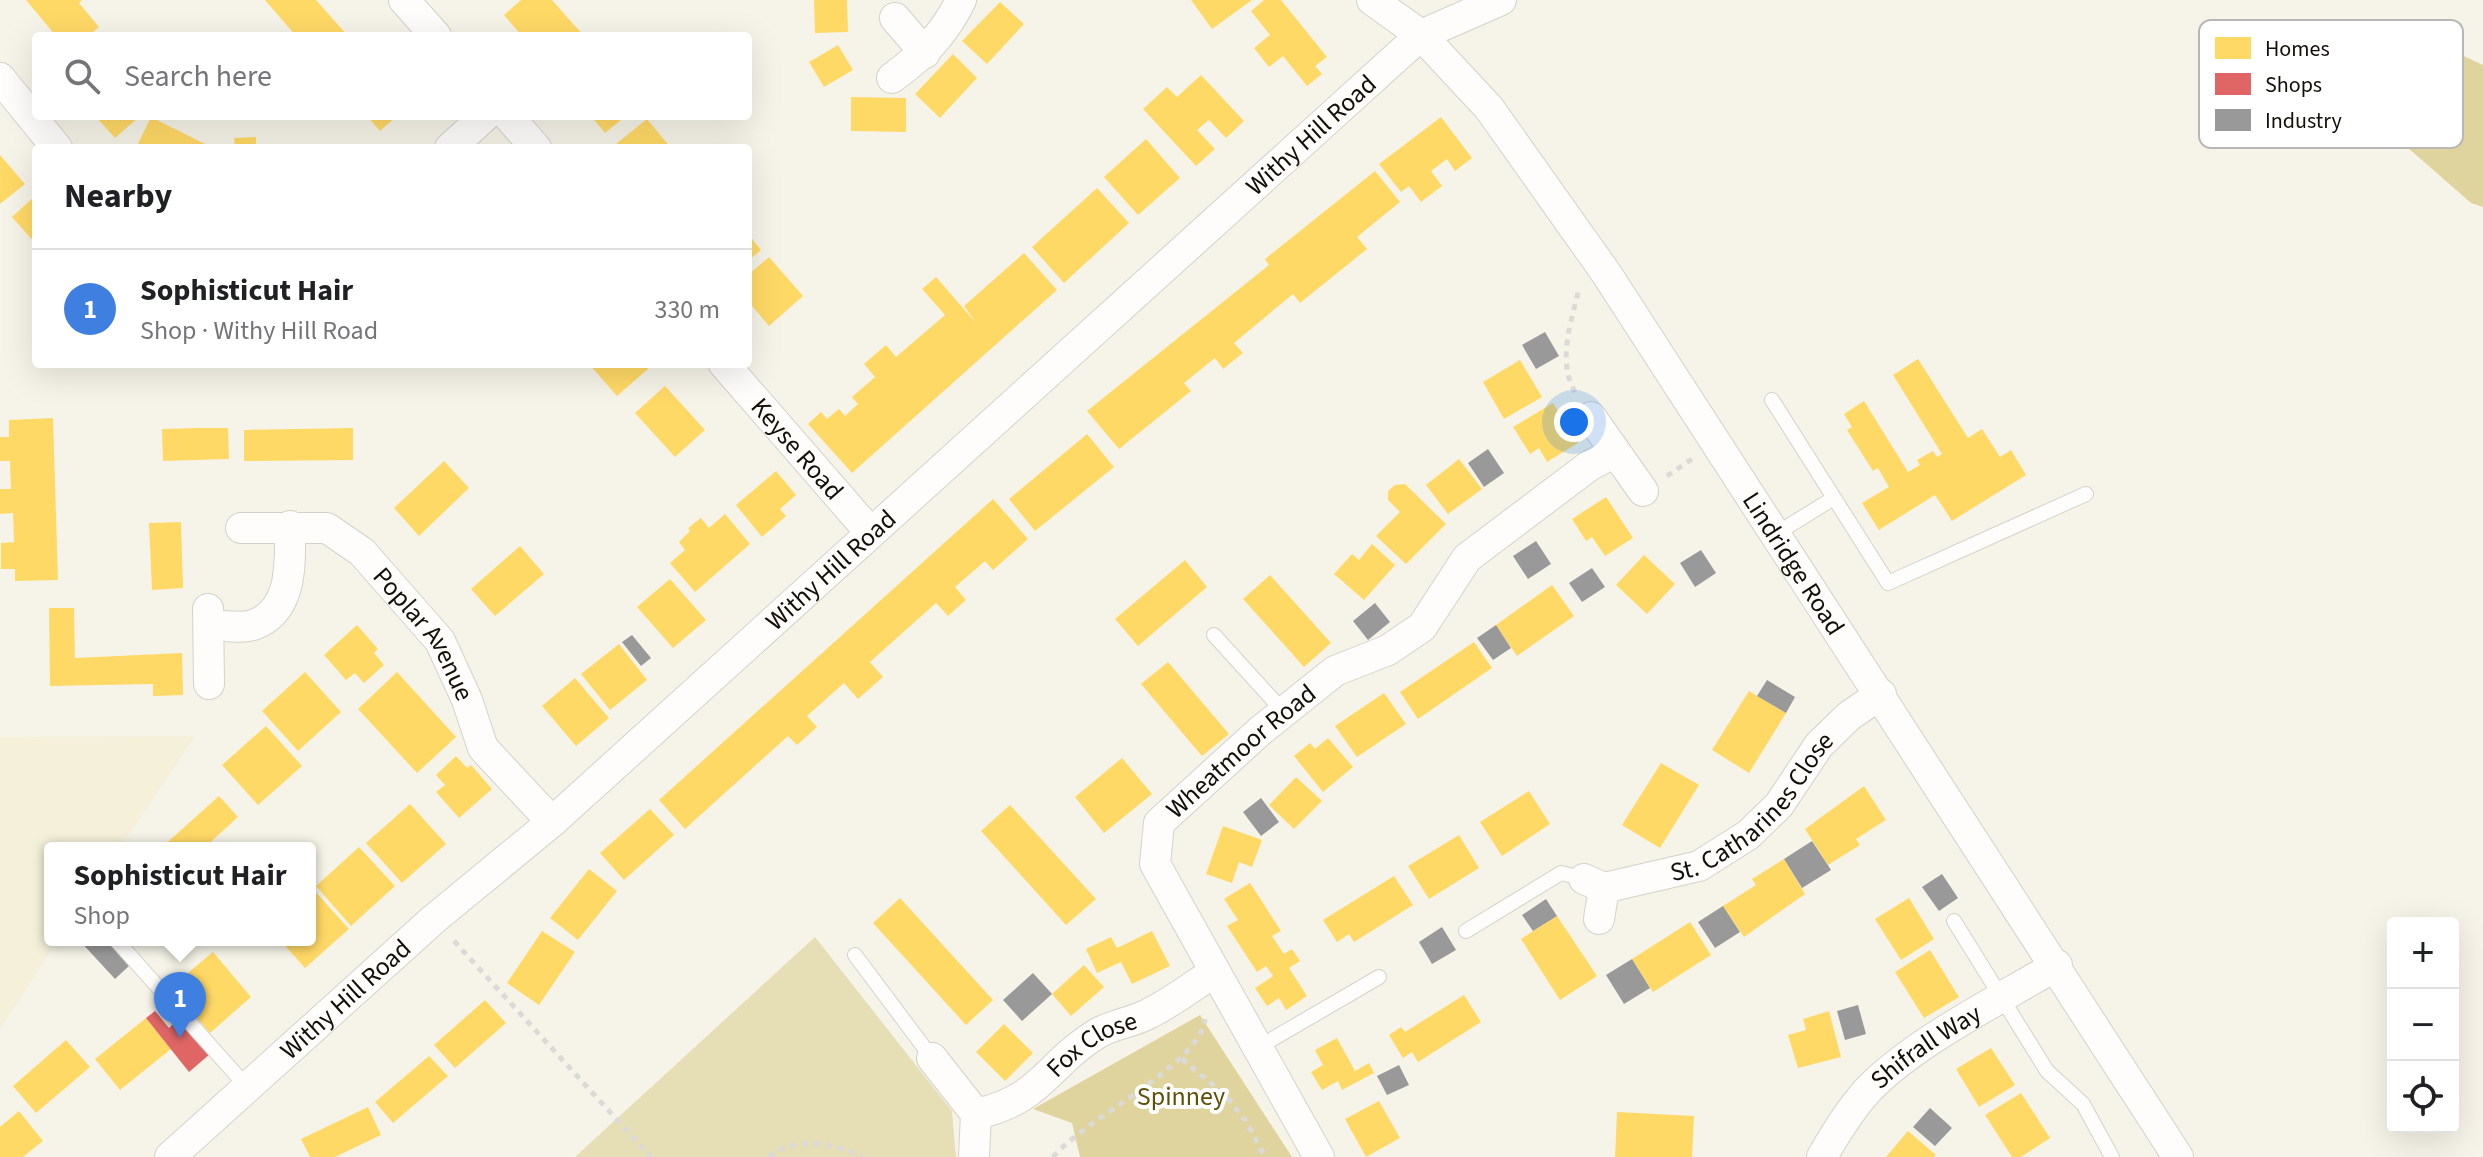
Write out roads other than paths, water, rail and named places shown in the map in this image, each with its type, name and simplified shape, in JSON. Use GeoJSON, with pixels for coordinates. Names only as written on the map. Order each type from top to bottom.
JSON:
{"type":"FeatureCollection","features":[{"type":"Feature","properties":{"kind":"street"},"geometry":{"type":"LineString","coordinates":[[404,0],[432,32]]}},
{"type":"Feature","properties":{"kind":"street"},"geometry":{"type":"LineString","coordinates":[[892,78],[925,53],[948,27],[961,0]]}},
{"type":"Feature","properties":{"kind":"street","name":"Lindridge Road"},"geometry":{"type":"LineString","coordinates":[[1372,0],[1421,35],[1489,108],[1589,248],[2057,965],[2178,1157]]}},
{"type":"Feature","properties":{"kind":"street","name":"Withy Hill Road"},"geometry":{"type":"LineString","coordinates":[[170,1157],[434,919],[552,822],[1421,35],[1501,0]]}},
{"type":"Feature","properties":{"kind":"street"},"geometry":{"type":"LineString","coordinates":[[895,18],[925,53]]}},
{"type":"Feature","properties":{"kind":"street"},"geometry":{"type":"LineString","coordinates":[[0,78],[32,117]]}},
{"type":"Feature","properties":{"kind":"street"},"geometry":{"type":"LineString","coordinates":[[34,120],[54,144]]}},
{"type":"Feature","properties":{"kind":"street"},"geometry":{"type":"LineString","coordinates":[[454,144],[481,120]]}},
{"type":"Feature","properties":{"kind":"street"},"geometry":{"type":"LineString","coordinates":[[512,120],[532,144]]}},
{"type":"Feature","properties":{"kind":"street","name":"Keyse Road"},"geometry":{"type":"LineString","coordinates":[[727,368],[870,532]]}},
{"type":"Feature","properties":{"kind":"street"},"geometry":{"type":"LineString","coordinates":[[1591,417],[1643,491]]}},
{"type":"Feature","properties":{"kind":"street","name":"Wheatmoor Road"},"geometry":{"type":"LineString","coordinates":[[1319,1157],[1155,864],[1159,823],[1335,671],[1388,650],[1422,627],[1467,558],[1589,466],[1615,452]]}},
{"type":"Feature","properties":{"kind":"street"},"geometry":{"type":"LineString","coordinates":[[209,684],[209,617],[252,626],[273,613],[290,581],[290,526]]}},
{"type":"Feature","properties":{"kind":"street","name":"Poplar Avenue"},"geometry":{"type":"LineString","coordinates":[[241,528],[327,528],[362,552],[440,641],[467,700],[483,748],[552,822]]}},
{"type":"Feature","properties":{"kind":"street","name":"St. Catharines Close"},"geometry":{"type":"LineString","coordinates":[[1594,884],[1699,866],[1748,835],[1779,805],[1819,745],[1849,716],[1881,694]]}},
{"type":"Feature","properties":{"kind":"street"},"geometry":{"type":"LineString","coordinates":[[1594,884],[1599,919]]}},
{"type":"Feature","properties":{"kind":"street","name":"Shifrall Way"},"geometry":{"type":"LineString","coordinates":[[1822,1157],[1838,1128],[1868,1090],[1908,1057],[2057,965]]}},
{"type":"Feature","properties":{"kind":"street","name":"Fox Close"},"geometry":{"type":"LineString","coordinates":[[976,1114],[1005,1108],[1038,1088],[1070,1053],[1100,1032],[1149,1014],[1215,976]]}},
{"type":"Feature","properties":{"kind":"street"},"geometry":{"type":"LineString","coordinates":[[932,1058],[976,1114],[974,1157]]}},
{"type":"Feature","properties":{"kind":"lane"},"geometry":{"type":"LineString","coordinates":[[1772,400],[1888,583],[2086,494]]}},
{"type":"Feature","properties":{"kind":"lane"},"geometry":{"type":"LineString","coordinates":[[1777,533],[1834,498]]}},
{"type":"Feature","properties":{"kind":"lane"},"geometry":{"type":"LineString","coordinates":[[1214,635],[1284,712]]}},
{"type":"Feature","properties":{"kind":"lane"},"geometry":{"type":"LineString","coordinates":[[1466,931],[1561,873],[1594,884]]}},
{"type":"Feature","properties":{"kind":"lane"},"geometry":{"type":"LineString","coordinates":[[1954,921],[2047,1071],[2083,1104],[2112,1157]]}},
{"type":"Feature","properties":{"kind":"lane"},"geometry":{"type":"LineString","coordinates":[[121,946],[248,1088]]}},
{"type":"Feature","properties":{"kind":"lane"},"geometry":{"type":"LineString","coordinates":[[855,955],[932,1058]]}},
{"type":"Feature","properties":{"kind":"lane"},"geometry":{"type":"LineString","coordinates":[[1256,1048],[1379,977]]}},
{"type":"Feature","properties":{"kind":"place","name":"Sophisticut Hair"},"geometry":{"type":"Point","coordinates":[180,1038]}},
{"type":"Feature","properties":{"kind":"park label","name":"Spinney"},"geometry":{"type":"Point","coordinates":[1181,1096]}}]}
